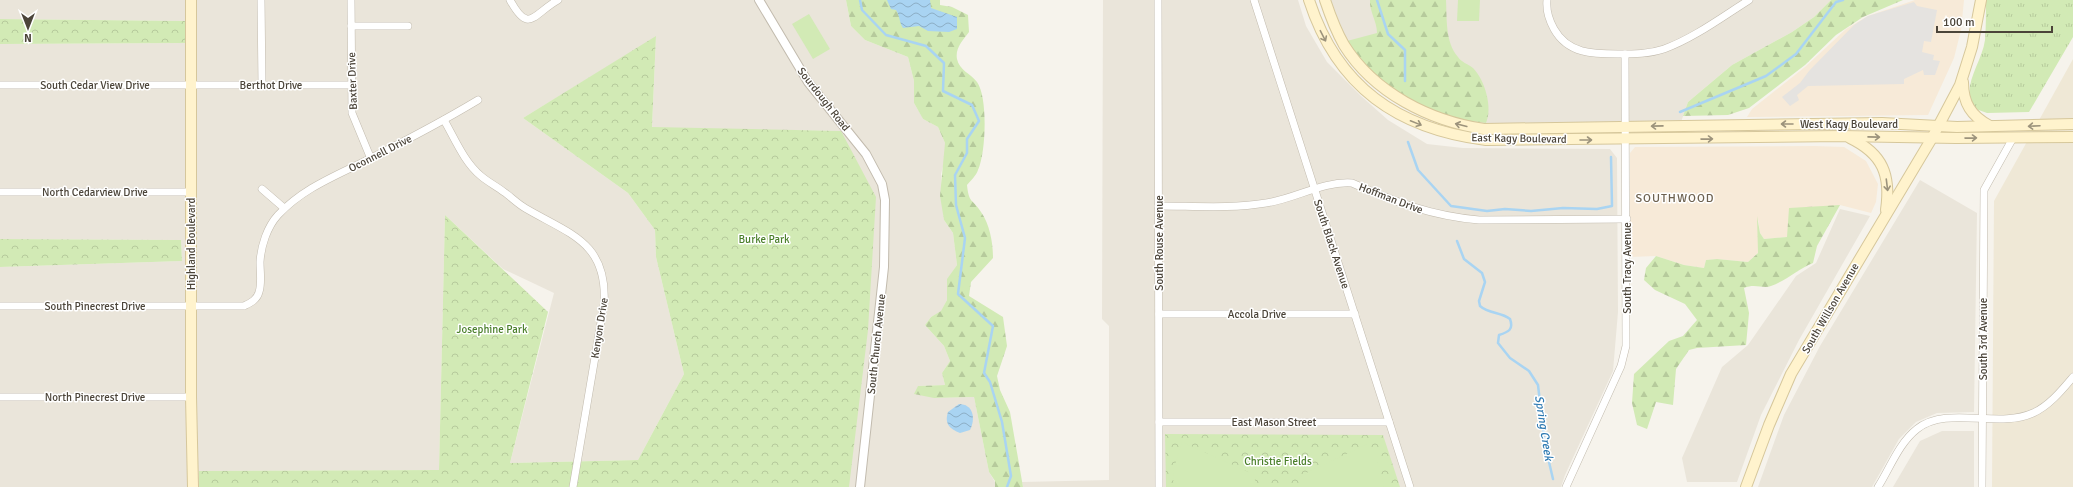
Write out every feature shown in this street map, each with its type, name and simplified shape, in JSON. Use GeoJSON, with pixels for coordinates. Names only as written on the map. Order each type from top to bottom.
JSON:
{"type":"FeatureCollection","features":[{"type":"Feature","properties":{"kind":"main road","name":"Highland Boulevard"},"geometry":{"type":"LineString","coordinates":[[191,0],[191,397],[193,487]]}},
{"type":"Feature","properties":{"kind":"main road","name":"East Kagy Boulevard"},"geometry":{"type":"LineString","coordinates":[[1309,0],[1324,40],[1348,74],[1379,101],[1409,120],[1431,129],[1457,136],[1486,140],[1626,139]]}},
{"type":"Feature","properties":{"kind":"main road","name":"East Kagy Boulevard"},"geometry":{"type":"LineString","coordinates":[[1325,0],[1344,44],[1357,63],[1396,96],[1425,113],[1462,126],[1484,128],[1626,126]]}},
{"type":"Feature","properties":{"kind":"main road"},"geometry":{"type":"LineString","coordinates":[[1932,138],[1963,79],[1974,42],[1981,0]]}},
{"type":"Feature","properties":{"kind":"main road"},"geometry":{"type":"LineString","coordinates":[[1963,79],[1964,96],[1968,108],[1980,121],[1992,127]]}},
{"type":"Feature","properties":{"kind":"main road","name":"West Kagy Boulevard"},"geometry":{"type":"LineString","coordinates":[[1626,126],[1882,123],[1992,127],[2073,124]]}},
{"type":"Feature","properties":{"kind":"main road","name":"West Kagy Boulevard"},"geometry":{"type":"LineString","coordinates":[[1626,139],[1847,136],[1932,138],[2073,137]]}},
{"type":"Feature","properties":{"kind":"main road"},"geometry":{"type":"LineString","coordinates":[[1847,136],[1868,148],[1881,164],[1888,184],[1885,215]]}},
{"type":"Feature","properties":{"kind":"main road","name":"South Willson Avenue"},"geometry":{"type":"LineString","coordinates":[[1746,487],[1769,426],[1792,374],[1932,138]]}},
{"type":"Feature","properties":{"kind":"street"},"geometry":{"type":"LineString","coordinates":[[261,0],[262,85]]}},
{"type":"Feature","properties":{"kind":"street","name":"Baxter Drive"},"geometry":{"type":"LineString","coordinates":[[351,0],[352,113],[370,159]]}},
{"type":"Feature","properties":{"kind":"street"},"geometry":{"type":"LineString","coordinates":[[510,0],[519,15],[525,19],[534,17],[558,0]]}},
{"type":"Feature","properties":{"kind":"street","name":"Sourdough Road"},"geometry":{"type":"LineString","coordinates":[[759,0],[808,82],[866,154],[882,184],[885,200]]}},
{"type":"Feature","properties":{"kind":"street","name":"South Rouse Avenue"},"geometry":{"type":"LineString","coordinates":[[1158,0],[1159,487]]}},
{"type":"Feature","properties":{"kind":"street","name":"South Black Avenue"},"geometry":{"type":"LineString","coordinates":[[1254,0],[1410,487]]}},
{"type":"Feature","properties":{"kind":"street"},"geometry":{"type":"LineString","coordinates":[[1547,0],[1548,16],[1552,26],[1563,41],[1571,48],[1596,54],[1646,54],[1675,44],[1749,0]]}},
{"type":"Feature","properties":{"kind":"street"},"geometry":{"type":"LineString","coordinates":[[351,26],[408,26]]}},
{"type":"Feature","properties":{"kind":"street","name":"South Tracy Avenue"},"geometry":{"type":"LineString","coordinates":[[1566,487],[1621,366],[1626,346],[1627,219],[1625,54]]}},
{"type":"Feature","properties":{"kind":"street","name":"South Cedar View Drive"},"geometry":{"type":"LineString","coordinates":[[0,85],[191,86]]}},
{"type":"Feature","properties":{"kind":"street","name":"Berthot Drive"},"geometry":{"type":"LineString","coordinates":[[191,86],[351,85]]}},
{"type":"Feature","properties":{"kind":"street","name":"Oconnell Drive"},"geometry":{"type":"LineString","coordinates":[[191,306],[244,306],[255,300],[259,293],[261,254],[267,233],[274,220],[295,198],[314,185],[370,159],[444,120],[478,100]]}},
{"type":"Feature","properties":{"kind":"street","name":"Kenyon Drive"},"geometry":{"type":"LineString","coordinates":[[444,120],[467,160],[480,176],[525,208],[574,235],[592,253],[599,265],[605,289],[604,304],[573,487]]}},
{"type":"Feature","properties":{"kind":"street","name":"South 3rd Avenue"},"geometry":{"type":"LineString","coordinates":[[1982,487],[1984,190],[2013,138]]}},
{"type":"Feature","properties":{"kind":"street","name":"Hoffman Drive"},"geometry":{"type":"LineString","coordinates":[[1158,206],[1258,204],[1281,201],[1330,184],[1352,183],[1412,208],[1459,219],[1627,219]]}},
{"type":"Feature","properties":{"kind":"street"},"geometry":{"type":"LineString","coordinates":[[262,189],[284,208]]}},
{"type":"Feature","properties":{"kind":"street","name":"North Cedarview Drive"},"geometry":{"type":"LineString","coordinates":[[0,192],[191,192]]}},
{"type":"Feature","properties":{"kind":"street","name":"South Church Avenue"},"geometry":{"type":"LineString","coordinates":[[860,487],[883,274],[885,200]]}},
{"type":"Feature","properties":{"kind":"street","name":"South Pinecrest Drive"},"geometry":{"type":"LineString","coordinates":[[0,306],[191,306]]}},
{"type":"Feature","properties":{"kind":"street","name":"Accola Drive"},"geometry":{"type":"LineString","coordinates":[[1159,314],[1355,314]]}},
{"type":"Feature","properties":{"kind":"street"},"geometry":{"type":"LineString","coordinates":[[1878,487],[1904,444],[1917,429],[1924,424],[1942,419],[2017,418],[2033,413],[2048,403],[2073,377]]}},
{"type":"Feature","properties":{"kind":"street","name":"North Pinecrest Drive"},"geometry":{"type":"LineString","coordinates":[[0,397],[191,397]]}},
{"type":"Feature","properties":{"kind":"street","name":"East Mason Street"},"geometry":{"type":"LineString","coordinates":[[1159,422],[1389,422]]}},
{"type":"Feature","properties":{"kind":"shaded area"},"geometry":{"type":"Polygon","coordinates":[[[0,0],[846,0],[851,26],[865,40],[908,57],[914,81],[914,103],[923,119],[938,127],[945,143],[945,159],[941,174],[944,220],[953,233],[957,265],[947,280],[947,300],[941,312],[931,317],[925,325],[944,346],[950,361],[942,373],[945,385],[918,386],[934,398],[974,397],[989,472],[995,482],[995,487],[849,487],[841,131],[652,128],[656,37],[523,118],[628,193],[655,230],[656,257],[684,374],[638,460],[510,463],[554,293],[503,269],[445,215],[439,470],[200,471],[199,487],[0,487],[0,267],[182,261],[181,240],[0,239],[0,44],[185,43],[185,21],[0,19],[0,0]]]}},
{"type":"Feature","properties":{"kind":"shaded area"},"geometry":{"type":"Polygon","coordinates":[[[1103,0],[1298,0],[1306,26],[1327,62],[1361,96],[1388,120],[1427,144],[1463,148],[1610,149],[1617,158],[1618,312],[1613,371],[1565,475],[1561,487],[1023,487],[1022,482],[1109,480],[1109,326],[1102,319],[1103,0]]]}},
{"type":"Feature","properties":{"kind":"shaded area"},"geometry":{"type":"Polygon","coordinates":[[[1330,0],[1831,0],[1814,17],[1792,32],[1732,65],[1688,102],[1681,122],[1491,124],[1461,122],[1392,90],[1359,62],[1340,32],[1330,0]]]}},
{"type":"Feature","properties":{"kind":"shaded area"},"geometry":{"type":"Polygon","coordinates":[[[1915,0],[1964,0],[1961,30],[1954,58],[1928,115],[1747,117],[1752,109],[1805,67],[1846,29],[1868,16],[1915,0]]]}},
{"type":"Feature","properties":{"kind":"shaded area"},"geometry":{"type":"Polygon","coordinates":[[[1914,2],[1917,6],[1937,10],[1931,42],[1924,41],[1922,52],[1934,55],[1933,60],[1940,61],[1935,75],[1924,75],[1923,70],[1904,79],[1904,84],[1808,86],[1797,95],[1799,100],[1790,106],[1782,97],[1800,83],[1809,71],[1854,25],[1868,16],[1914,2]]]}},
{"type":"Feature","properties":{"kind":"shaded area"},"geometry":{"type":"Polygon","coordinates":[[[2073,59],[2073,487],[1992,487],[1994,201],[2073,59]]]}},
{"type":"Feature","properties":{"kind":"shaded area"},"geometry":{"type":"Polygon","coordinates":[[[1635,147],[1844,147],[1866,161],[1878,184],[1876,202],[1871,213],[1840,205],[1787,237],[1764,239],[1760,233],[1758,219],[1758,253],[1748,262],[1717,259],[1706,260],[1704,268],[1684,265],[1656,256],[1630,257],[1630,153],[1635,147]]]}},
{"type":"Feature","properties":{"kind":"shaded area"},"geometry":{"type":"Polygon","coordinates":[[[1920,180],[1977,213],[1974,412],[1937,413],[1916,422],[1899,439],[1872,487],[1758,487],[1784,415],[1820,346],[1920,180]]]}},
{"type":"Feature","properties":{"kind":"shaded area"},"geometry":{"type":"Polygon","coordinates":[[[1840,209],[1870,216],[1799,340],[1761,415],[1737,482],[1687,482],[1682,458],[1722,367],[1748,345],[1796,276],[1816,263],[1840,209]]]}},
{"type":"Feature","properties":{"kind":"shaded area"},"geometry":{"type":"Polygon","coordinates":[[[1942,431],[1974,431],[1974,487],[1893,487],[1920,441],[1942,431]]]}},
{"type":"Feature","properties":{"kind":"green space"},"geometry":{"type":"Polygon","coordinates":[[[846,0],[940,0],[940,5],[952,7],[968,15],[969,32],[958,48],[957,59],[960,66],[977,82],[981,89],[985,125],[981,162],[976,174],[967,185],[971,200],[981,212],[989,228],[992,240],[993,258],[971,282],[969,296],[1003,317],[1007,346],[997,376],[1000,390],[1010,412],[1023,487],[995,487],[995,481],[989,472],[974,397],[934,398],[914,394],[918,386],[945,385],[942,373],[950,361],[944,346],[925,325],[931,317],[941,311],[947,300],[947,279],[957,265],[953,233],[944,220],[940,196],[945,143],[938,127],[923,119],[914,103],[914,81],[908,57],[865,40],[851,26],[846,0]]]}},
{"type":"Feature","properties":{"kind":"green space"},"geometry":{"type":"Polygon","coordinates":[[[1370,0],[1446,0],[1449,37],[1454,51],[1459,59],[1473,68],[1477,73],[1487,94],[1489,110],[1486,123],[1448,118],[1399,94],[1366,66],[1347,41],[1377,33],[1370,0]]]}},
{"type":"Feature","properties":{"kind":"green space"},"geometry":{"type":"Polygon","coordinates":[[[1458,0],[1480,0],[1479,21],[1457,21],[1458,0]]]}},
{"type":"Feature","properties":{"kind":"green space"},"geometry":{"type":"Polygon","coordinates":[[[1831,0],[1903,0],[1863,17],[1836,35],[1805,65],[1749,108],[1728,115],[1683,116],[1688,102],[1732,65],[1792,32],[1814,17],[1831,0]]]}},
{"type":"Feature","properties":{"kind":"green space"},"geometry":{"type":"Polygon","coordinates":[[[1986,0],[2073,0],[2073,37],[2029,112],[1987,113],[1973,108],[1969,91],[1973,74],[1985,40],[1986,0]]]}},
{"type":"Feature","properties":{"kind":"green space"},"geometry":{"type":"Polygon","coordinates":[[[809,14],[830,49],[813,59],[792,24],[809,14]]]}},
{"type":"Feature","properties":{"kind":"green space"},"geometry":{"type":"Polygon","coordinates":[[[0,19],[185,21],[185,43],[0,44],[0,19]]]}},
{"type":"Feature","properties":{"kind":"green space","name":"Burke Park"},"geometry":{"type":"Polygon","coordinates":[[[656,36],[652,127],[841,131],[876,197],[868,330],[849,487],[199,487],[199,471],[439,470],[445,215],[548,312],[510,463],[638,460],[684,374],[656,257],[655,230],[628,193],[523,118],[656,36]]]}},
{"type":"Feature","properties":{"kind":"green space"},"geometry":{"type":"Polygon","coordinates":[[[1840,205],[1817,246],[1813,263],[1771,286],[1752,286],[1744,288],[1749,313],[1746,345],[1697,348],[1689,350],[1676,369],[1673,405],[1656,402],[1647,429],[1637,425],[1632,403],[1634,374],[1669,341],[1683,336],[1697,320],[1685,304],[1655,290],[1644,280],[1646,268],[1656,256],[1684,265],[1704,268],[1706,260],[1717,259],[1748,262],[1758,253],[1757,216],[1760,233],[1764,239],[1787,237],[1789,208],[1840,205]]]}},
{"type":"Feature","properties":{"kind":"green space"},"geometry":{"type":"Polygon","coordinates":[[[0,239],[181,240],[182,261],[0,267],[0,239]]]}},
{"type":"Feature","properties":{"kind":"green space","name":"Christie Fields"},"geometry":{"type":"Polygon","coordinates":[[[1165,434],[1383,435],[1400,487],[1166,487],[1165,434]]]}},
{"type":"Feature","properties":{"kind":"green space"},"geometry":{"type":"Polygon","coordinates":[[[1182,442],[1253,474],[1256,483],[1253,487],[1173,487],[1174,468],[1182,442]]]}},
{"type":"Feature","properties":{"kind":"green space"},"geometry":{"type":"Polygon","coordinates":[[[1367,444],[1379,464],[1384,487],[1302,487],[1299,483],[1302,475],[1367,444]]]}},
{"type":"Feature","properties":{"kind":"water"},"geometry":{"type":"Polygon","coordinates":[[[887,0],[930,0],[931,8],[957,17],[957,29],[949,32],[928,31],[919,26],[903,28],[896,10],[891,9],[887,0]]]}},
{"type":"Feature","properties":{"kind":"water"},"geometry":{"type":"Polygon","coordinates":[[[959,404],[967,406],[972,412],[973,416],[970,430],[960,433],[953,430],[947,423],[948,412],[959,404]]]}},
{"type":"Feature","properties":{"kind":"waterway"},"geometry":{"type":"LineString","coordinates":[[860,0],[862,10],[886,35],[926,46],[944,63],[943,91],[972,105],[979,121],[967,139],[967,153],[955,175],[956,205],[965,238],[958,294],[993,326],[984,373],[990,382],[1002,422],[1011,476],[1007,487]]}},
{"type":"Feature","properties":{"kind":"waterway","name":"Spring Creek"},"geometry":{"type":"LineString","coordinates":[[1377,0],[1388,34],[1405,50],[1405,81]]}},
{"type":"Feature","properties":{"kind":"waterway"},"geometry":{"type":"LineString","coordinates":[[1680,112],[1766,76],[1796,54],[1836,2],[1843,0]]}},
{"type":"Feature","properties":{"kind":"waterway"},"geometry":{"type":"LineString","coordinates":[[1408,142],[1418,170],[1451,206],[1487,211],[1505,209],[1531,211],[1563,208],[1597,209],[1612,206],[1611,157]]}},
{"type":"Feature","properties":{"kind":"waterway","name":"Spring Creek"},"geometry":{"type":"LineString","coordinates":[[1457,241],[1464,259],[1482,273],[1485,282],[1479,301],[1480,306],[1510,319],[1511,328],[1507,332],[1499,335],[1498,343],[1510,358],[1529,371],[1538,385],[1545,445],[1553,479]]}},
{"type":"Feature","properties":{"kind":"district","name":"SOUTHWOOD"},"geometry":{"type":"Point","coordinates":[1675,198]}},
{"type":"Feature","properties":{"kind":"park label","name":"Josephine Park"},"geometry":{"type":"Point","coordinates":[492,329]}}]}
